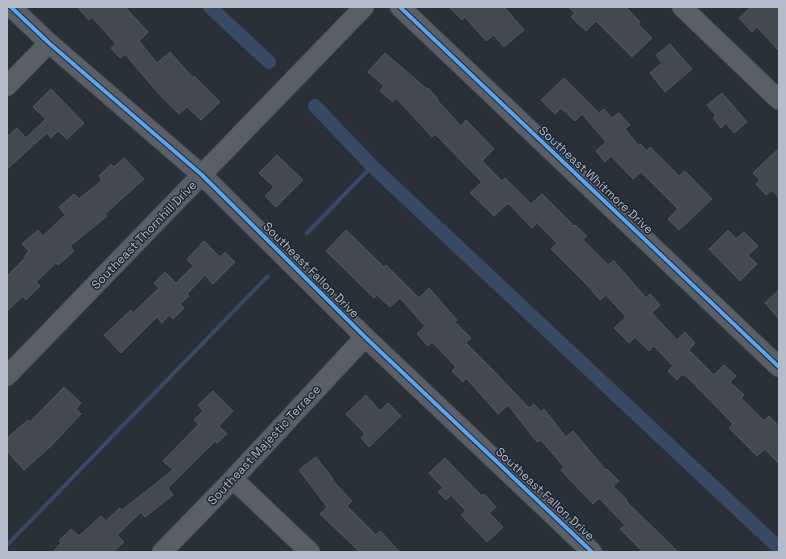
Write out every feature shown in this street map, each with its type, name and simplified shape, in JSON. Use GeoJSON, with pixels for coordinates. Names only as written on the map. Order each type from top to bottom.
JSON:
{"type":"FeatureCollection","features":[{"type":"Feature","properties":{"kind":"street","name":"Southeast Fallon Drive"},"geometry":{"type":"LineString","coordinates":[[11,7],[49,43],[202,175],[365,338],[592,552]]}},
{"type":"Feature","properties":{"kind":"street","name":"Southeast Thornhill Drive"},"geometry":{"type":"LineString","coordinates":[[7,376],[364,7]]}},
{"type":"Feature","properties":{"kind":"street","name":"Southeast Whitmore Drive"},"geometry":{"type":"LineString","coordinates":[[400,7],[779,367]]}},
{"type":"Feature","properties":{"kind":"street"},"geometry":{"type":"LineString","coordinates":[[682,7],[779,100]]}},
{"type":"Feature","properties":{"kind":"street"},"geometry":{"type":"LineString","coordinates":[[7,86],[49,43]]}},
{"type":"Feature","properties":{"kind":"street","name":"Southeast Majestic Terrace"},"geometry":{"type":"LineString","coordinates":[[162,552],[233,479],[365,338]]}},
{"type":"Feature","properties":{"kind":"street"},"geometry":{"type":"LineString","coordinates":[[233,479],[310,552]]}},
{"type":"Feature","properties":{"kind":"building"},"geometry":{"type":"Polygon","coordinates":[[[77,7],[125,7],[148,32],[139,41],[157,63],[170,52],[193,78],[194,76],[220,102],[201,120],[187,107],[179,114],[158,93],[125,54],[120,58],[111,48],[116,44],[92,17],[89,20],[77,7]]]}},
{"type":"Feature","properties":{"kind":"building"},"geometry":{"type":"Polygon","coordinates":[[[449,7],[504,7],[524,30],[504,47],[494,35],[486,41],[465,17],[462,20],[449,7]]]}},
{"type":"Feature","properties":{"kind":"building"},"geometry":{"type":"Polygon","coordinates":[[[568,7],[626,7],[640,22],[638,24],[652,38],[632,57],[596,21],[586,31],[571,17],[575,13],[568,7]]]}},
{"type":"Feature","properties":{"kind":"building"},"geometry":{"type":"Polygon","coordinates":[[[751,7],[779,7],[779,51],[757,27],[752,32],[739,18],[751,7]]]}},
{"type":"Feature","properties":{"kind":"building"},"geometry":{"type":"Polygon","coordinates":[[[670,44],[692,69],[665,92],[650,73],[662,63],[656,55],[670,44]]]}},
{"type":"Feature","properties":{"kind":"building"},"geometry":{"type":"Polygon","coordinates":[[[385,53],[427,89],[428,88],[461,126],[466,120],[494,149],[482,161],[502,181],[505,178],[531,204],[542,194],[574,226],[575,225],[587,236],[583,240],[608,265],[614,261],[646,298],[650,294],[660,305],[652,313],[677,340],[685,332],[695,343],[689,350],[714,375],[724,365],[736,376],[730,382],[744,395],[741,398],[764,421],[769,416],[779,426],[779,464],[765,449],[757,456],[729,428],[733,424],[688,378],[682,374],[677,380],[668,371],[673,366],[654,346],[649,351],[635,337],[629,343],[614,328],[626,317],[606,295],[600,300],[551,249],[557,243],[537,223],[532,228],[508,203],[494,216],[470,193],[482,182],[435,134],[432,137],[396,98],[393,102],[380,91],[384,86],[368,72],[385,53]]]}},
{"type":"Feature","properties":{"kind":"building"},"geometry":{"type":"Polygon","coordinates":[[[564,78],[599,113],[604,109],[612,118],[619,113],[630,125],[625,129],[639,146],[640,144],[647,151],[650,147],[679,176],[685,171],[712,199],[679,230],[668,219],[678,209],[641,172],[633,179],[611,156],[605,162],[596,151],[606,142],[582,114],[575,121],[561,108],[555,114],[541,100],[564,78]]]}},
{"type":"Feature","properties":{"kind":"building"},"geometry":{"type":"Polygon","coordinates":[[[51,89],[84,123],[67,139],[58,131],[51,138],[47,133],[7,169],[7,137],[17,128],[26,138],[46,119],[33,107],[51,89]]]}},
{"type":"Feature","properties":{"kind":"building"},"geometry":{"type":"Polygon","coordinates":[[[722,93],[747,122],[734,133],[726,123],[721,128],[713,118],[716,116],[707,105],[722,93]]]}},
{"type":"Feature","properties":{"kind":"building"},"geometry":{"type":"Polygon","coordinates":[[[779,148],[779,198],[772,190],[766,195],[756,184],[760,180],[753,173],[779,148]]]}},
{"type":"Feature","properties":{"kind":"building"},"geometry":{"type":"Polygon","coordinates":[[[277,155],[303,180],[276,207],[265,196],[274,187],[259,173],[277,155]]]}},
{"type":"Feature","properties":{"kind":"building"},"geometry":{"type":"Polygon","coordinates":[[[124,158],[144,179],[105,214],[107,216],[70,246],[74,251],[58,265],[56,263],[36,282],[40,286],[26,300],[23,296],[7,311],[7,276],[26,257],[25,256],[29,251],[22,244],[38,230],[43,236],[65,215],[59,207],[74,194],[79,199],[102,180],[99,176],[111,164],[114,167],[124,158]]]}},
{"type":"Feature","properties":{"kind":"building"},"geometry":{"type":"Polygon","coordinates":[[[346,230],[384,267],[386,265],[419,298],[429,288],[457,320],[455,322],[471,338],[466,343],[529,408],[534,404],[541,412],[544,409],[566,437],[573,431],[606,470],[607,469],[619,481],[613,486],[627,500],[626,501],[678,552],[643,552],[620,529],[625,525],[599,498],[593,504],[571,481],[561,470],[564,467],[541,440],[537,442],[508,405],[498,414],[466,378],[463,382],[452,371],[456,367],[432,342],[428,346],[417,334],[425,326],[400,298],[390,307],[377,295],[374,298],[326,251],[346,230]]]}},
{"type":"Feature","properties":{"kind":"building"},"geometry":{"type":"Polygon","coordinates":[[[728,230],[736,239],[744,232],[758,246],[748,255],[757,264],[740,281],[709,249],[728,230]]]}},
{"type":"Feature","properties":{"kind":"building"},"geometry":{"type":"Polygon","coordinates":[[[204,241],[220,257],[225,252],[235,262],[213,284],[205,275],[187,294],[189,296],[180,304],[184,308],[173,319],[169,315],[162,323],[157,317],[121,353],[104,335],[131,310],[133,313],[159,288],[154,283],[165,272],[176,283],[193,266],[187,259],[204,241]]]}},
{"type":"Feature","properties":{"kind":"building"},"geometry":{"type":"Polygon","coordinates":[[[779,290],[779,319],[765,303],[779,290]]]}},
{"type":"Feature","properties":{"kind":"building"},"geometry":{"type":"Polygon","coordinates":[[[64,387],[81,403],[76,409],[81,414],[51,446],[24,470],[7,451],[7,438],[28,420],[30,422],[64,387]]]}},
{"type":"Feature","properties":{"kind":"building"},"geometry":{"type":"Polygon","coordinates":[[[213,391],[233,411],[219,426],[227,434],[217,443],[215,441],[168,488],[173,495],[145,517],[141,512],[117,535],[124,542],[113,552],[53,552],[61,543],[59,541],[71,529],[79,536],[101,516],[106,521],[120,508],[122,510],[173,470],[163,461],[199,424],[194,420],[203,411],[198,405],[213,391]]]}},
{"type":"Feature","properties":{"kind":"building"},"geometry":{"type":"Polygon","coordinates":[[[366,395],[380,411],[388,403],[401,416],[369,447],[361,438],[365,434],[346,414],[366,395]]]}},
{"type":"Feature","properties":{"kind":"building"},"geometry":{"type":"Polygon","coordinates":[[[316,457],[333,479],[332,480],[352,501],[347,506],[376,535],[380,531],[400,552],[360,552],[320,514],[327,507],[299,470],[316,457]]]}},
{"type":"Feature","properties":{"kind":"building"},"geometry":{"type":"Polygon","coordinates":[[[445,458],[482,496],[484,494],[496,507],[489,513],[503,527],[487,542],[461,515],[466,511],[451,495],[446,500],[438,492],[443,488],[429,473],[445,458]]]}},
{"type":"Feature","properties":{"kind":"waterway"},"geometry":{"type":"LineString","coordinates":[[210,7],[269,62]]}},
{"type":"Feature","properties":{"kind":"waterway"},"geometry":{"type":"LineString","coordinates":[[315,106],[372,166],[779,548]]}},
{"type":"Feature","properties":{"kind":"waterway"},"geometry":{"type":"LineString","coordinates":[[307,233],[372,166]]}},
{"type":"Feature","properties":{"kind":"waterway"},"geometry":{"type":"LineString","coordinates":[[7,545],[268,276]]}},
{"type":"Feature","properties":{"kind":"cycle path"},"geometry":{"type":"LineString","coordinates":[[11,7],[49,43],[202,175],[365,337],[592,552]]}},
{"type":"Feature","properties":{"kind":"cycle path"},"geometry":{"type":"LineString","coordinates":[[400,7],[779,367]]}}]}
